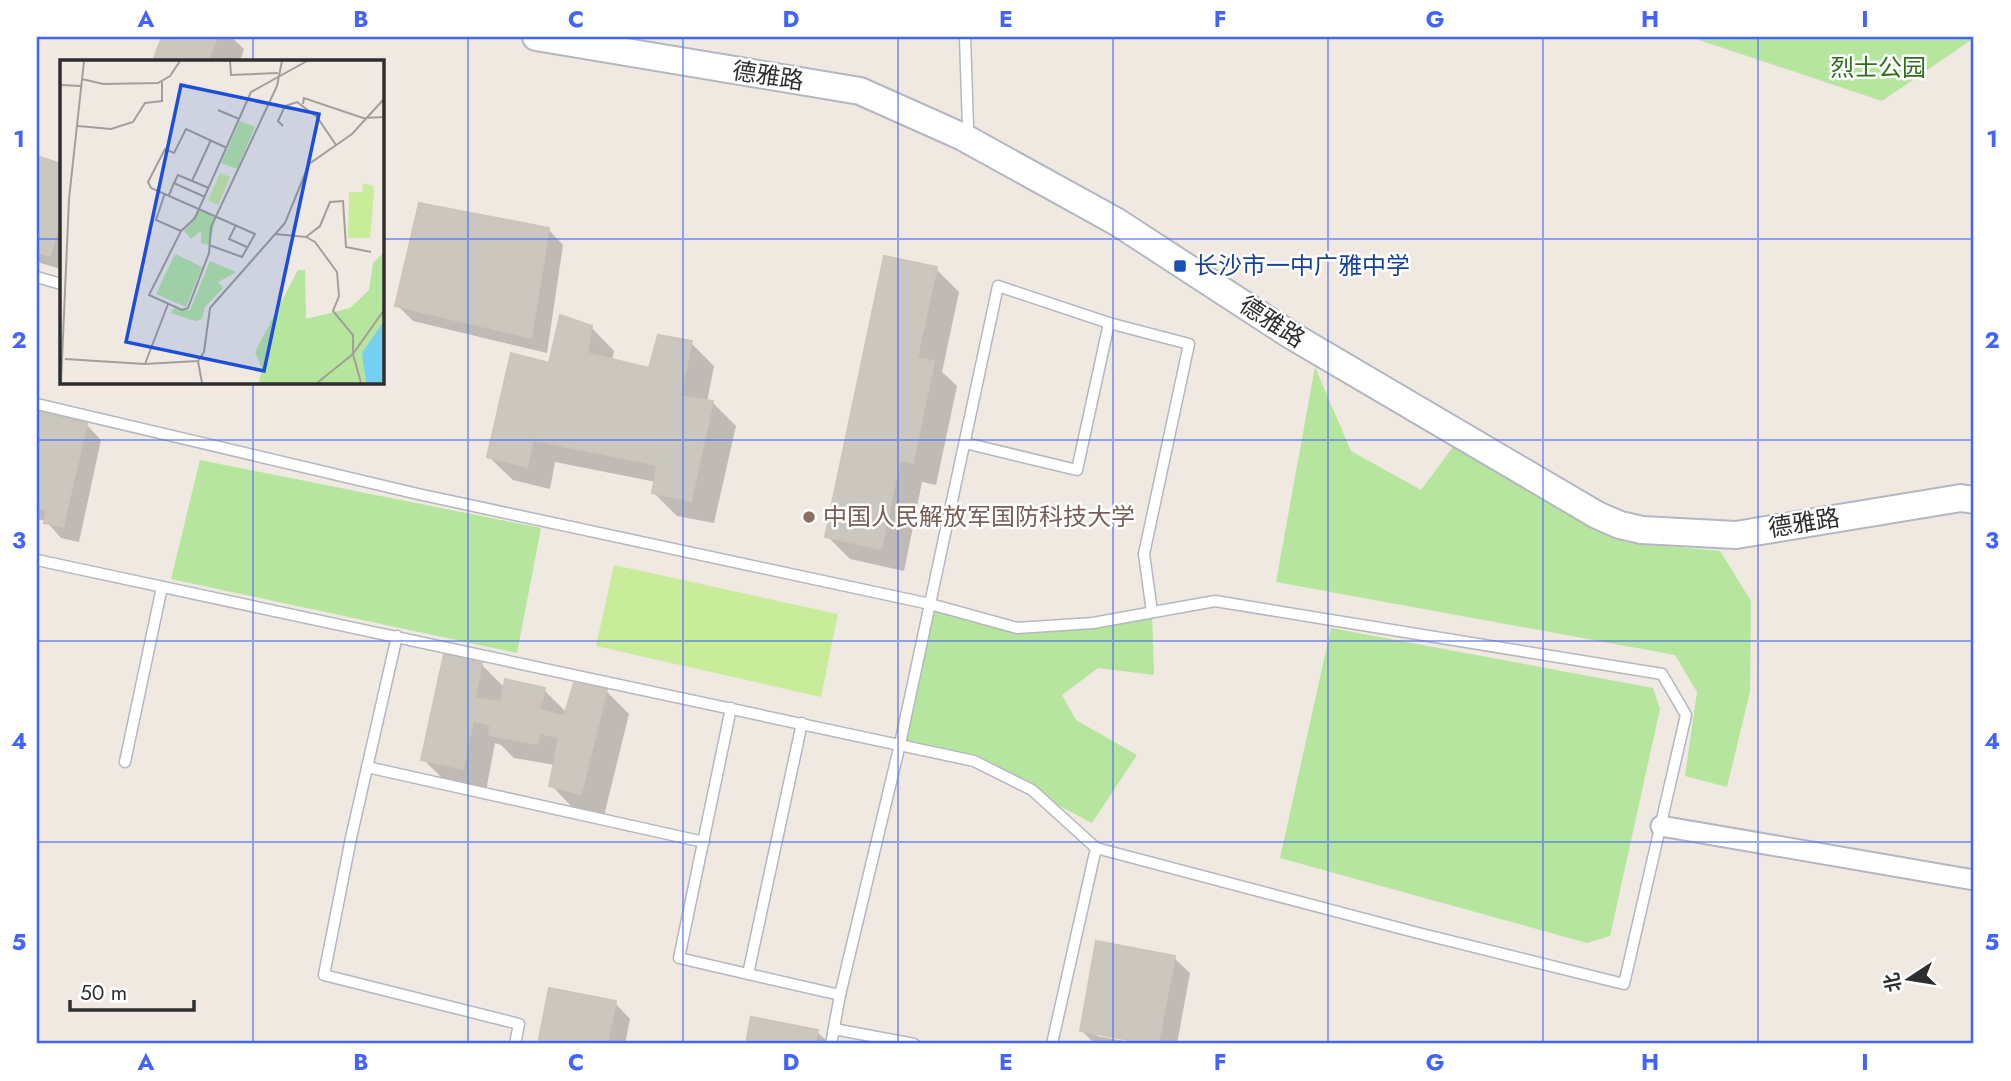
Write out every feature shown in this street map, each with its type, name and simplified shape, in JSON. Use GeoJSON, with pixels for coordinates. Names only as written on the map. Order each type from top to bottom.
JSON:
{"type":"FeatureCollection","features":[{"type":"Feature","properties":{"kind":"street","name":"德雅路"},"geometry":{"type":"LineString","coordinates":[[536,37],[860,91],[966,132],[1117,222],[1289,334],[1597,515],[1620,525],[1642,530],[1737,535],[1961,498],[1974,500]]}},
{"type":"Feature","properties":{"kind":"street","name":"德雅路"},"geometry":{"type":"LineString","coordinates":[[601,37],[802,69],[865,82],[1121,212],[1296,323],[1605,505],[1642,515],[1734,519],[1952,482],[1974,483]]}},
{"type":"Feature","properties":{"kind":"street"},"geometry":{"type":"LineString","coordinates":[[1661,825],[1974,880]]}},
{"type":"Feature","properties":{"kind":"lane"},"geometry":{"type":"LineString","coordinates":[[965,37],[966,132]]}},
{"type":"Feature","properties":{"kind":"lane"},"geometry":{"type":"LineString","coordinates":[[37,277],[60,284]]}},
{"type":"Feature","properties":{"kind":"lane"},"geometry":{"type":"LineString","coordinates":[[831,1044],[840,995],[900,744],[998,286],[1109,323],[1189,344],[1144,554],[1152,612]]}},
{"type":"Feature","properties":{"kind":"lane"},"geometry":{"type":"LineString","coordinates":[[965,443],[1077,470],[1109,323]]}},
{"type":"Feature","properties":{"kind":"lane"},"geometry":{"type":"LineString","coordinates":[[37,404],[418,494],[930,604],[1017,628],[1093,623],[1215,601],[1662,674],[1686,715],[1624,984],[1096,848],[1032,790],[974,761],[37,560]]}},
{"type":"Feature","properties":{"kind":"lane"},"geometry":{"type":"LineString","coordinates":[[124,762],[162,587]]}},
{"type":"Feature","properties":{"kind":"lane"},"geometry":{"type":"LineString","coordinates":[[397,636],[351,838],[324,975],[519,1024],[515,1044]]}},
{"type":"Feature","properties":{"kind":"lane"},"geometry":{"type":"LineString","coordinates":[[731,708],[679,958],[840,995]]}},
{"type":"Feature","properties":{"kind":"lane"},"geometry":{"type":"LineString","coordinates":[[747,974],[802,723]]}},
{"type":"Feature","properties":{"kind":"lane"},"geometry":{"type":"LineString","coordinates":[[367,767],[704,842]]}},
{"type":"Feature","properties":{"kind":"lane"},"geometry":{"type":"LineString","coordinates":[[1052,1044],[1096,848]]}},
{"type":"Feature","properties":{"kind":"lane"},"geometry":{"type":"LineString","coordinates":[[834,1029],[914,1044]]}},
{"type":"Feature","properties":{"kind":"green space","name":"烈士公园"},"geometry":{"type":"Polygon","coordinates":[[[1690,37],[1974,37],[1974,38],[1882,101],[1690,37]]]}},
{"type":"Feature","properties":{"kind":"green space"},"geometry":{"type":"Polygon","coordinates":[[[1315,367],[1351,451],[1421,490],[1456,443],[1624,542],[1720,551],[1751,601],[1750,692],[1727,787],[1685,776],[1697,692],[1675,655],[1276,582],[1315,367]]]}},
{"type":"Feature","properties":{"kind":"green space"},"geometry":{"type":"Polygon","coordinates":[[[200,460],[541,528],[517,653],[171,579],[200,460]]]}},
{"type":"Feature","properties":{"kind":"green space"},"geometry":{"type":"Polygon","coordinates":[[[614,565],[838,614],[821,697],[596,646],[614,565]]]}},
{"type":"Feature","properties":{"kind":"green space"},"geometry":{"type":"Polygon","coordinates":[[[930,604],[1017,628],[1152,612],[1154,675],[1098,668],[1062,695],[1076,720],[1137,755],[1092,823],[974,761],[900,744],[930,604]]]}},
{"type":"Feature","properties":{"kind":"green space"},"geometry":{"type":"Polygon","coordinates":[[[1331,628],[1653,688],[1660,709],[1610,936],[1587,943],[1280,858],[1331,628]]]}},
{"type":"Feature","properties":{"kind":"building"},"geometry":{"type":"Polygon","coordinates":[[[162,37],[217,37],[208,60],[153,60],[162,37]]]}},
{"type":"Feature","properties":{"kind":"building"},"geometry":{"type":"Polygon","coordinates":[[[37,156],[60,164],[60,222],[50,256],[37,252],[37,156]]]}},
{"type":"Feature","properties":{"kind":"building"},"geometry":{"type":"Polygon","coordinates":[[[419,203],[549,228],[531,338],[395,306],[419,203]]]}},
{"type":"Feature","properties":{"kind":"building"},"geometry":{"type":"Polygon","coordinates":[[[884,256],[937,267],[917,358],[934,361],[913,463],[900,460],[881,549],[825,537],[884,256]]]}},
{"type":"Feature","properties":{"kind":"building"},"geometry":{"type":"Polygon","coordinates":[[[560,315],[592,326],[587,353],[649,368],[658,335],[692,341],[680,396],[713,401],[691,501],[652,493],[657,465],[533,440],[527,467],[487,457],[511,353],[549,363],[560,315]]]}},
{"type":"Feature","properties":{"kind":"building"},"geometry":{"type":"Polygon","coordinates":[[[37,411],[87,423],[63,527],[44,523],[47,510],[37,508],[37,411]]]}},
{"type":"Feature","properties":{"kind":"building"},"geometry":{"type":"Polygon","coordinates":[[[444,654],[482,663],[475,698],[501,702],[505,679],[545,688],[540,710],[564,716],[574,683],[607,689],[581,794],[549,786],[559,738],[540,733],[537,744],[489,735],[490,725],[473,721],[463,769],[421,760],[444,654]]]}},
{"type":"Feature","properties":{"kind":"building"},"geometry":{"type":"Polygon","coordinates":[[[1096,941],[1175,956],[1158,1044],[1080,1031],[1096,941]]]}},
{"type":"Feature","properties":{"kind":"building"},"geometry":{"type":"Polygon","coordinates":[[[549,988],[616,1001],[607,1044],[538,1044],[549,988]]]}},
{"type":"Feature","properties":{"kind":"building"},"geometry":{"type":"Polygon","coordinates":[[[751,1017],[818,1030],[815,1044],[746,1044],[751,1017]]]}},
{"type":"Feature","properties":{"kind":"place","name":"长沙市一中广雅中学"},"geometry":{"type":"Point","coordinates":[1180,266]}},
{"type":"Feature","properties":{"kind":"place","name":"中国人民解放军国防科技大学"},"geometry":{"type":"Point","coordinates":[809,517]}}]}
